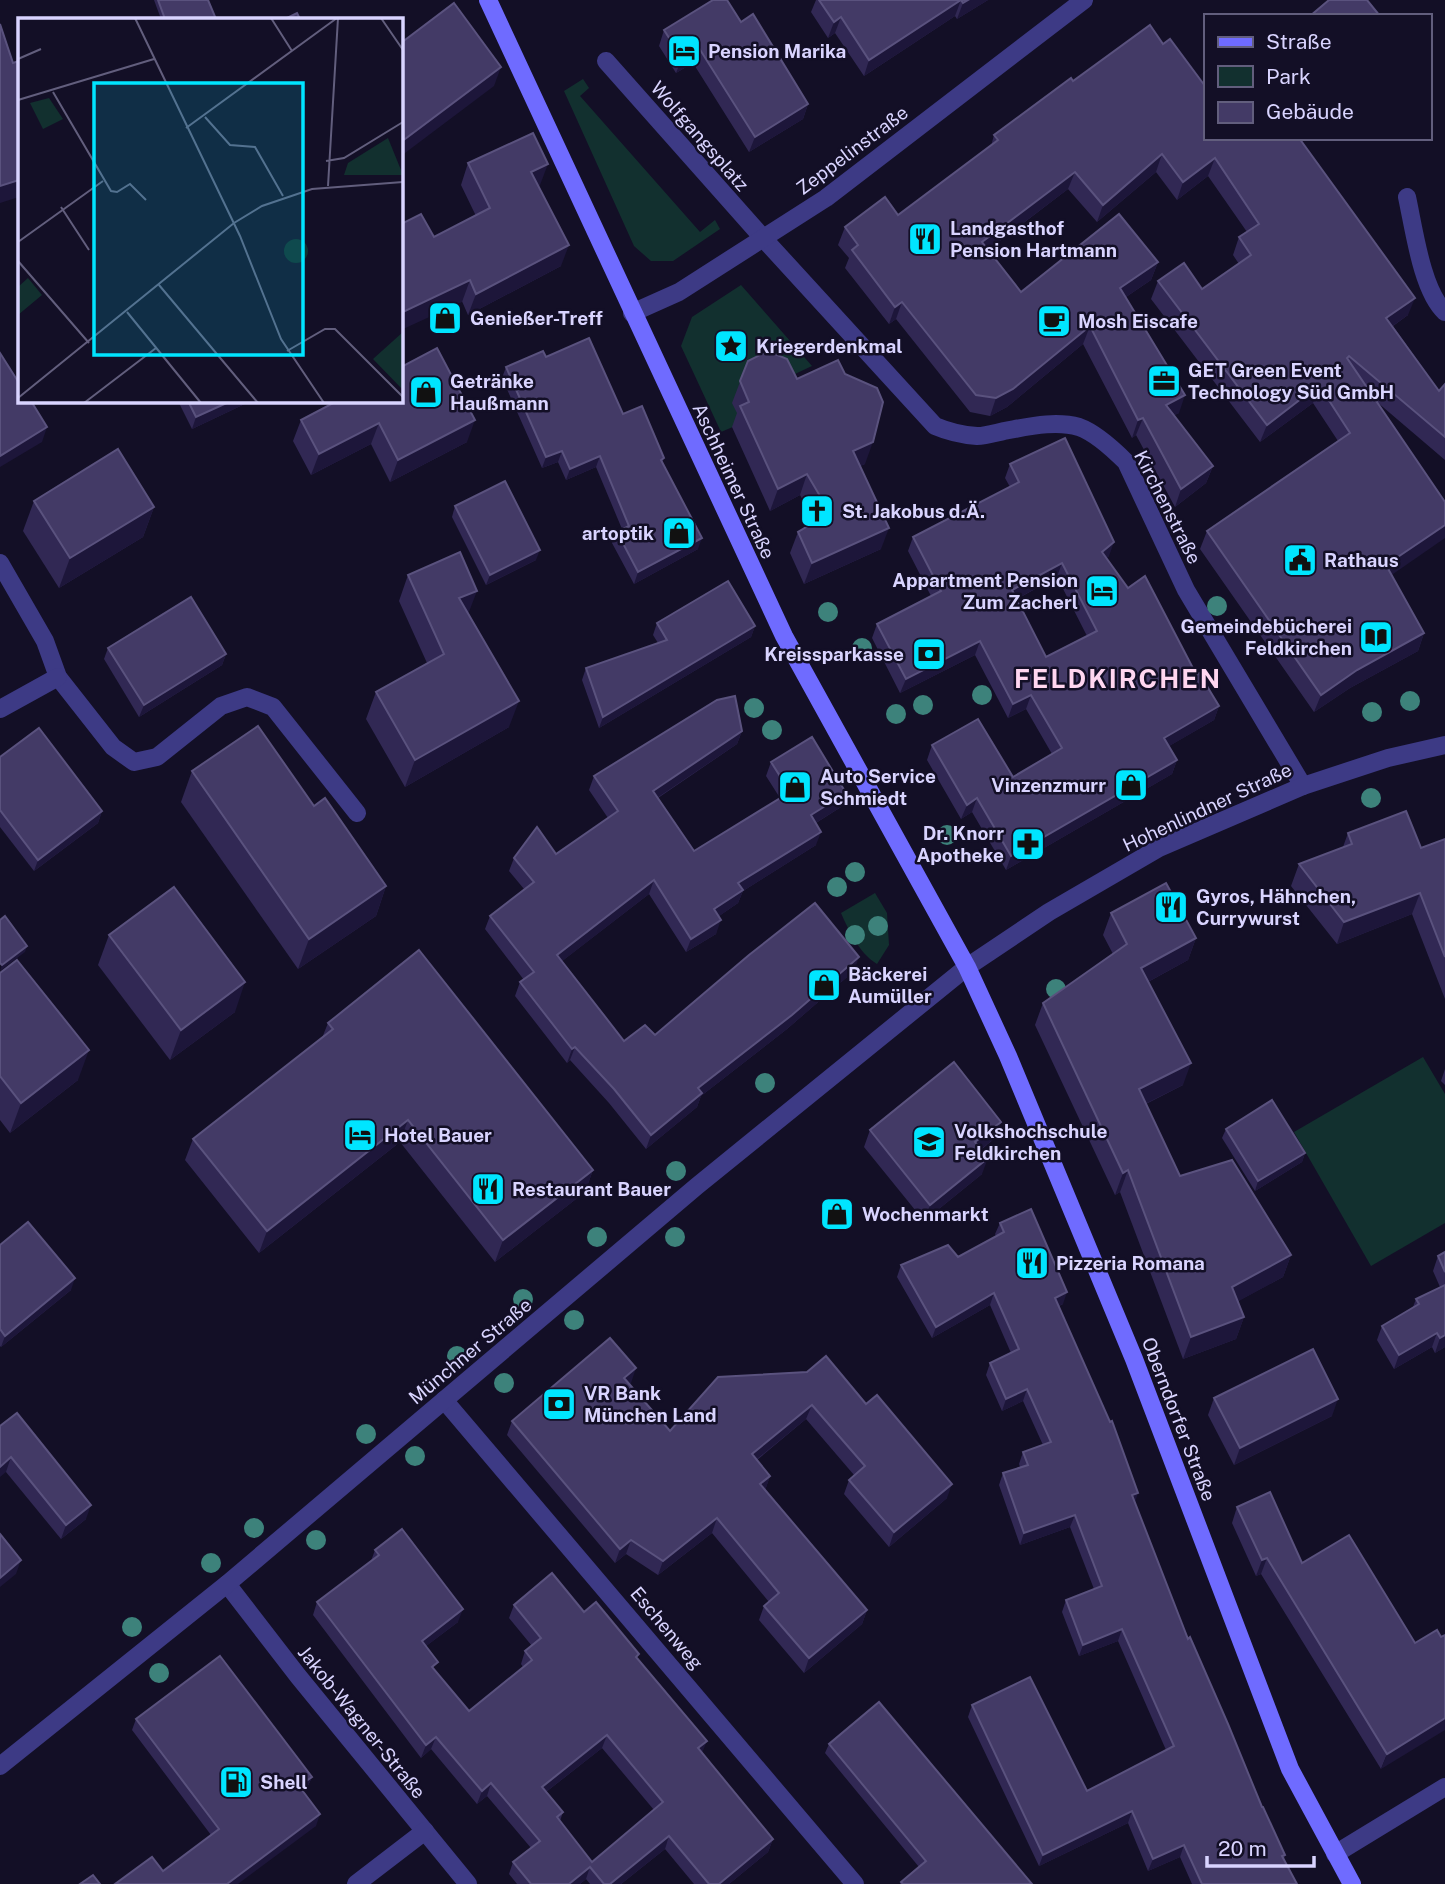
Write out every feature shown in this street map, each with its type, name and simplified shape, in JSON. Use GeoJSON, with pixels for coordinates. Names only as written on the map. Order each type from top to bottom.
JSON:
{"type":"FeatureCollection","features":[{"type":"Feature","properties":{"kind":"main road","name":"Aschheimer Straße"},"geometry":{"type":"LineString","coordinates":[[488,0],[784,636],[967,967]]}},
{"type":"Feature","properties":{"kind":"main road","name":"Oberndorfer Straße"},"geometry":{"type":"LineString","coordinates":[[967,967],[1008,1056],[1129,1346],[1290,1769],[1352,1884]]}},
{"type":"Feature","properties":{"kind":"street","name":"Zeppelinstraße"},"geometry":{"type":"LineString","coordinates":[[632,313],[679,292],[825,198],[1084,0]]}},
{"type":"Feature","properties":{"kind":"street","name":"Wolfgangsplatz"},"geometry":{"type":"LineString","coordinates":[[607,61],[763,238]]}},
{"type":"Feature","properties":{"kind":"street"},"geometry":{"type":"LineString","coordinates":[[1407,197],[1426,281],[1432,295],[1445,312]]}},
{"type":"Feature","properties":{"kind":"street","name":"Kirchenstraße"},"geometry":{"type":"LineString","coordinates":[[763,238],[935,426],[951,433],[980,436],[1051,424],[1080,427],[1111,446],[1126,462],[1186,590],[1303,786]]}},
{"type":"Feature","properties":{"kind":"street"},"geometry":{"type":"LineString","coordinates":[[0,563],[45,641],[58,677],[113,747],[134,762],[157,757],[221,706],[247,697],[272,707],[357,813]]}},
{"type":"Feature","properties":{"kind":"street"},"geometry":{"type":"LineString","coordinates":[[0,709],[58,677]]}},
{"type":"Feature","properties":{"kind":"street","name":"Hohenlindner Straße"},"geometry":{"type":"LineString","coordinates":[[967,967],[1049,912],[1159,848],[1303,786],[1388,758],[1445,745]]}},
{"type":"Feature","properties":{"kind":"street","name":"Münchner Straße"},"geometry":{"type":"LineString","coordinates":[[0,1766],[227,1584],[705,1180],[967,967]]}},
{"type":"Feature","properties":{"kind":"street","name":"Eschenweg"},"geometry":{"type":"LineString","coordinates":[[444,1400],[855,1884]]}},
{"type":"Feature","properties":{"kind":"street","name":"Jakob-Wagner-Straße"},"geometry":{"type":"LineString","coordinates":[[227,1584],[298,1676],[468,1884]]}},
{"type":"Feature","properties":{"kind":"street"},"geometry":{"type":"LineString","coordinates":[[1335,1854],[1445,1787]]}},
{"type":"Feature","properties":{"kind":"street"},"geometry":{"type":"LineString","coordinates":[[356,1884],[425,1832]]}},
{"type":"Feature","properties":{"kind":"green space"},"geometry":{"type":"Polygon","coordinates":[[[583,79],[589,88],[580,96],[700,232],[715,220],[720,229],[673,261],[651,261],[634,246],[564,91],[583,79]]]}},
{"type":"Feature","properties":{"kind":"green space"},"geometry":{"type":"Polygon","coordinates":[[[741,285],[812,366],[780,381],[742,423],[721,432],[681,346],[692,317],[741,285]]]}},
{"type":"Feature","properties":{"kind":"green space"},"geometry":{"type":"Polygon","coordinates":[[[875,893],[887,913],[889,945],[877,964],[860,948],[841,913],[875,893]]]}},
{"type":"Feature","properties":{"kind":"green space"},"geometry":{"type":"Polygon","coordinates":[[[1423,1057],[1445,1094],[1445,1223],[1371,1266],[1294,1132],[1423,1057]]]}},
{"type":"Feature","properties":{"kind":"building"},"geometry":{"type":"Polygon","coordinates":[[[158,0],[208,0],[216,18],[165,18],[158,0]]]}},
{"type":"Feature","properties":{"kind":"building"},"geometry":{"type":"Polygon","coordinates":[[[713,0],[727,0],[741,22],[753,14],[808,104],[755,137],[699,48],[682,58],[664,30],[713,0]]]}},
{"type":"Feature","properties":{"kind":"building"},"geometry":{"type":"Polygon","coordinates":[[[819,0],[961,0],[869,60],[841,17],[834,22],[819,0]]]}},
{"type":"Feature","properties":{"kind":"building"},"geometry":{"type":"Polygon","coordinates":[[[1329,0],[1367,0],[1378,14],[1312,14],[1329,0]]]}},
{"type":"Feature","properties":{"kind":"building"},"geometry":{"type":"Polygon","coordinates":[[[454,3],[501,67],[402,141],[402,42],[454,3]]]}},
{"type":"Feature","properties":{"kind":"building"},"geometry":{"type":"Polygon","coordinates":[[[297,13],[300,18],[287,18],[297,13]]]}},
{"type":"Feature","properties":{"kind":"building"},"geometry":{"type":"Polygon","coordinates":[[[0,24],[13,63],[18,61],[18,180],[0,186],[0,24]]]}},
{"type":"Feature","properties":{"kind":"building"},"geometry":{"type":"Polygon","coordinates":[[[1150,25],[1163,44],[1170,39],[1204,85],[1204,140],[1300,140],[1415,298],[1386,318],[1439,391],[1445,384],[1445,437],[1349,356],[1347,358],[1445,502],[1445,525],[1386,565],[1424,633],[1357,670],[1321,695],[1207,531],[1350,433],[1319,385],[1267,425],[1158,281],[1184,263],[1202,289],[1251,255],[1239,237],[1259,224],[1215,158],[1183,182],[1162,154],[1103,205],[1075,172],[982,242],[1021,292],[1119,214],[1158,262],[1120,288],[1185,395],[1166,405],[1213,466],[1181,489],[1143,418],[1138,420],[1090,326],[1013,389],[996,398],[976,395],[902,302],[895,307],[852,250],[858,245],[845,227],[885,197],[898,215],[998,140],[994,135],[1071,78],[1073,81],[1150,25]]]}},
{"type":"Feature","properties":{"kind":"building"},"geometry":{"type":"Polygon","coordinates":[[[533,133],[548,164],[531,172],[569,245],[476,294],[470,280],[402,313],[402,224],[421,214],[434,237],[490,208],[468,163],[533,133]]]}},
{"type":"Feature","properties":{"kind":"building"},"geometry":{"type":"Polygon","coordinates":[[[589,338],[623,414],[642,406],[664,458],[661,460],[702,538],[638,572],[617,532],[629,526],[600,456],[570,469],[562,451],[546,457],[506,367],[543,351],[546,357],[589,338]]]}},
{"type":"Feature","properties":{"kind":"building"},"geometry":{"type":"Polygon","coordinates":[[[437,348],[475,420],[398,460],[379,423],[319,454],[301,420],[335,402],[402,402],[402,366],[437,348]]]}},
{"type":"Feature","properties":{"kind":"building","name":"St. Jakobus d.Ä."},"geometry":{"type":"Polygon","coordinates":[[[768,351],[787,359],[797,379],[838,360],[845,374],[877,388],[883,402],[873,442],[853,451],[889,528],[812,563],[798,532],[830,513],[807,474],[778,489],[740,406],[749,402],[740,381],[748,361],[768,351]]]}},
{"type":"Feature","properties":{"kind":"building"},"geometry":{"type":"Polygon","coordinates":[[[0,353],[18,381],[18,402],[32,402],[47,427],[0,456],[0,353]]]}},
{"type":"Feature","properties":{"kind":"building"},"geometry":{"type":"Polygon","coordinates":[[[188,402],[229,402],[196,417],[188,402]]]}},
{"type":"Feature","properties":{"kind":"building"},"geometry":{"type":"Polygon","coordinates":[[[1065,438],[1114,542],[1102,552],[1128,588],[1145,576],[1196,674],[1199,673],[1219,706],[1164,738],[1177,760],[1011,856],[977,798],[967,805],[932,745],[978,719],[1013,777],[1062,748],[1031,695],[1013,704],[980,641],[906,679],[877,624],[941,591],[913,537],[1019,482],[1010,464],[1065,438]],[[1062,563],[1012,590],[1046,657],[1097,631],[1062,563]]]}},
{"type":"Feature","properties":{"kind":"building"},"geometry":{"type":"Polygon","coordinates":[[[118,449],[154,507],[70,558],[34,501],[118,449]]]}},
{"type":"Feature","properties":{"kind":"building"},"geometry":{"type":"Polygon","coordinates":[[[505,481],[540,550],[490,575],[455,506],[505,481]]]}},
{"type":"Feature","properties":{"kind":"building"},"geometry":{"type":"Polygon","coordinates":[[[460,552],[477,591],[459,598],[519,701],[415,760],[376,692],[444,654],[408,575],[460,552]]]}},
{"type":"Feature","properties":{"kind":"building"},"geometry":{"type":"Polygon","coordinates":[[[728,581],[755,626],[603,717],[586,668],[667,640],[657,623],[728,581]]]}},
{"type":"Feature","properties":{"kind":"building"},"geometry":{"type":"Polygon","coordinates":[[[191,597],[226,654],[144,705],[108,648],[191,597]]]}},
{"type":"Feature","properties":{"kind":"building"},"geometry":{"type":"Polygon","coordinates":[[[735,696],[742,731],[653,791],[694,851],[790,792],[771,762],[812,737],[846,793],[811,815],[821,832],[738,883],[743,890],[714,909],[721,920],[691,939],[654,880],[557,955],[624,1041],[645,1025],[655,1035],[815,903],[859,957],[792,1015],[698,1088],[702,1093],[651,1135],[614,1089],[575,1047],[572,1049],[520,982],[534,972],[490,916],[534,882],[514,858],[537,827],[556,854],[618,811],[594,776],[717,700],[735,696]]]}},
{"type":"Feature","properties":{"kind":"building"},"geometry":{"type":"Polygon","coordinates":[[[258,726],[314,806],[325,798],[386,886],[309,939],[192,771],[258,726]]]}},
{"type":"Feature","properties":{"kind":"building"},"geometry":{"type":"Polygon","coordinates":[[[39,728],[102,811],[38,860],[0,810],[0,757],[39,728]]]}},
{"type":"Feature","properties":{"kind":"building"},"geometry":{"type":"Polygon","coordinates":[[[1406,811],[1421,848],[1445,839],[1445,957],[1420,893],[1344,922],[1299,864],[1352,844],[1348,833],[1406,811]]]}},
{"type":"Feature","properties":{"kind":"building"},"geometry":{"type":"Polygon","coordinates":[[[1166,883],[1196,938],[1141,968],[1191,1063],[1139,1089],[1180,1176],[1232,1160],[1291,1255],[1232,1287],[1244,1317],[1191,1337],[1128,1170],[1123,1173],[1043,1003],[1127,944],[1111,913],[1166,883]]]}},
{"type":"Feature","properties":{"kind":"building"},"geometry":{"type":"Polygon","coordinates":[[[174,887],[245,982],[181,1030],[109,935],[174,887]]]}},
{"type":"Feature","properties":{"kind":"building"},"geometry":{"type":"Polygon","coordinates":[[[5,916],[27,946],[2,965],[0,920],[5,916]]]}},
{"type":"Feature","properties":{"kind":"building"},"geometry":{"type":"Polygon","coordinates":[[[419,950],[593,1170],[503,1240],[408,1120],[267,1231],[193,1139],[333,1029],[328,1023],[419,950]]]}},
{"type":"Feature","properties":{"kind":"building"},"geometry":{"type":"Polygon","coordinates":[[[17,960],[89,1050],[21,1103],[0,1076],[0,973],[17,960]]]}},
{"type":"Feature","properties":{"kind":"building","name":"Volkshochschule Feldkirchen"},"geometry":{"type":"Polygon","coordinates":[[[954,1062],[1001,1122],[975,1142],[988,1158],[930,1205],[870,1130],[954,1062]]]}},
{"type":"Feature","properties":{"kind":"building"},"geometry":{"type":"Polygon","coordinates":[[[1272,1100],[1305,1153],[1258,1181],[1226,1129],[1272,1100]]]}},
{"type":"Feature","properties":{"kind":"building"},"geometry":{"type":"Polygon","coordinates":[[[1031,1209],[1067,1292],[1055,1298],[1110,1422],[1112,1421],[1138,1493],[1132,1495],[1188,1639],[1190,1637],[1285,1855],[1282,1856],[1297,1884],[1202,1884],[1184,1845],[1153,1859],[1132,1811],[1043,1855],[972,1705],[1030,1677],[1087,1791],[1174,1746],[1122,1629],[1083,1645],[1066,1600],[1102,1586],[1075,1515],[1024,1533],[1003,1473],[1028,1465],[1023,1452],[1051,1442],[1027,1389],[1006,1399],[990,1363],[1019,1349],[994,1293],[936,1327],[901,1265],[948,1245],[958,1257],[1004,1232],[1000,1223],[1031,1209]]]}},
{"type":"Feature","properties":{"kind":"building"},"geometry":{"type":"Polygon","coordinates":[[[28,1222],[75,1278],[5,1336],[0,1329],[0,1245],[28,1222]]]}},
{"type":"Feature","properties":{"kind":"building"},"geometry":{"type":"Polygon","coordinates":[[[1445,1252],[1445,1272],[1438,1256],[1445,1252]]]}},
{"type":"Feature","properties":{"kind":"building"},"geometry":{"type":"Polygon","coordinates":[[[1445,1285],[1445,1335],[1440,1338],[1437,1333],[1399,1355],[1382,1326],[1419,1304],[1416,1299],[1445,1285]]]}},
{"type":"Feature","properties":{"kind":"building"},"geometry":{"type":"Polygon","coordinates":[[[610,1338],[636,1368],[624,1378],[670,1431],[718,1377],[807,1372],[826,1356],[866,1404],[877,1395],[952,1484],[894,1532],[849,1480],[865,1466],[812,1405],[752,1454],[770,1476],[760,1484],[867,1610],[809,1658],[764,1606],[779,1593],[717,1518],[663,1561],[631,1540],[620,1549],[512,1421],[610,1338]]]}},
{"type":"Feature","properties":{"kind":"building"},"geometry":{"type":"Polygon","coordinates":[[[1313,1349],[1338,1399],[1240,1448],[1214,1398],[1313,1349]]]}},
{"type":"Feature","properties":{"kind":"building"},"geometry":{"type":"Polygon","coordinates":[[[17,1413],[91,1505],[66,1525],[11,1457],[0,1467],[0,1426],[17,1413]]]}},
{"type":"Feature","properties":{"kind":"building"},"geometry":{"type":"Polygon","coordinates":[[[1270,1492],[1302,1563],[1349,1535],[1415,1643],[1437,1630],[1441,1637],[1445,1635],[1445,1718],[1387,1754],[1267,1558],[1262,1560],[1237,1507],[1270,1492]]]}},
{"type":"Feature","properties":{"kind":"building"},"geometry":{"type":"Polygon","coordinates":[[[402,1529],[463,1609],[422,1641],[438,1662],[432,1667],[469,1711],[532,1660],[525,1651],[541,1638],[514,1605],[552,1573],[584,1612],[596,1602],[639,1654],[636,1657],[707,1741],[698,1748],[773,1839],[719,1884],[709,1884],[669,1836],[610,1884],[604,1884],[590,1867],[569,1884],[531,1884],[513,1862],[540,1841],[491,1783],[482,1791],[436,1737],[426,1745],[317,1602],[379,1555],[375,1550],[402,1529]],[[607,1735],[542,1787],[563,1812],[557,1817],[592,1862],[663,1802],[607,1735]]]}},
{"type":"Feature","properties":{"kind":"building"},"geometry":{"type":"Polygon","coordinates":[[[0,1534],[21,1560],[0,1578],[0,1534]]]}},
{"type":"Feature","properties":{"kind":"building"},"geometry":{"type":"Polygon","coordinates":[[[220,1656],[312,1777],[299,1786],[320,1814],[227,1884],[115,1884],[152,1857],[163,1871],[219,1829],[136,1719],[220,1656]]]}},
{"type":"Feature","properties":{"kind":"building"},"geometry":{"type":"Polygon","coordinates":[[[879,1702],[1032,1884],[901,1882],[926,1861],[829,1744],[879,1702]]]}},
{"type":"Feature","properties":{"kind":"building"},"geometry":{"type":"Polygon","coordinates":[[[93,1875],[100,1884],[80,1884],[93,1875]]]}},
{"type":"Feature","properties":{"kind":"place","name":"Pension Marika"},"geometry":{"type":"Point","coordinates":[684,51]}},
{"type":"Feature","properties":{"kind":"place","name":"Landgasthof Pension Hartmann"},"geometry":{"type":"Point","coordinates":[925,239]}},
{"type":"Feature","properties":{"kind":"place","name":"Genießer-Treff"},"geometry":{"type":"Point","coordinates":[445,318]}},
{"type":"Feature","properties":{"kind":"place","name":"Mosh Eiscafe"},"geometry":{"type":"Point","coordinates":[1054,321]}},
{"type":"Feature","properties":{"kind":"place","name":"Kriegerdenkmal"},"geometry":{"type":"Point","coordinates":[731,346]}},
{"type":"Feature","properties":{"kind":"place","name":"GET Green Event Technology Süd GmbH"},"geometry":{"type":"Point","coordinates":[1164,381]}},
{"type":"Feature","properties":{"kind":"place","name":"Getränke Haußmann"},"geometry":{"type":"Point","coordinates":[426,392]}},
{"type":"Feature","properties":{"kind":"place","name":"St. Jakobus d.Ä."},"geometry":{"type":"Point","coordinates":[817,511]}},
{"type":"Feature","properties":{"kind":"place","name":"artoptik"},"geometry":{"type":"Point","coordinates":[679,533]}},
{"type":"Feature","properties":{"kind":"place","name":"Rathaus"},"geometry":{"type":"Point","coordinates":[1300,560]}},
{"type":"Feature","properties":{"kind":"place","name":"Appartment Pension Zum Zacherl"},"geometry":{"type":"Point","coordinates":[1102,591]}},
{"type":"Feature","properties":{"kind":"place","name":"Gemeindebücherei Feldkirchen"},"geometry":{"type":"Point","coordinates":[1376,637]}},
{"type":"Feature","properties":{"kind":"place","name":"Kreissparkasse"},"geometry":{"type":"Point","coordinates":[929,654]}},
{"type":"Feature","properties":{"kind":"place","name":"Vinzenzmurr"},"geometry":{"type":"Point","coordinates":[1131,785]}},
{"type":"Feature","properties":{"kind":"place","name":"Auto Service Schmiedt"},"geometry":{"type":"Point","coordinates":[795,787]}},
{"type":"Feature","properties":{"kind":"place","name":"Dr. Knorr Apotheke"},"geometry":{"type":"Point","coordinates":[1028,844]}},
{"type":"Feature","properties":{"kind":"place","name":"Gyros, Hähnchen, Currywurst"},"geometry":{"type":"Point","coordinates":[1171,907]}},
{"type":"Feature","properties":{"kind":"place","name":"Bäckerei Aumüller"},"geometry":{"type":"Point","coordinates":[824,985]}},
{"type":"Feature","properties":{"kind":"place","name":"Hotel Bauer"},"geometry":{"type":"Point","coordinates":[360,1135]}},
{"type":"Feature","properties":{"kind":"place","name":"Volkshochschule Feldkirchen"},"geometry":{"type":"Point","coordinates":[929,1142]}},
{"type":"Feature","properties":{"kind":"place","name":"Restaurant Bauer"},"geometry":{"type":"Point","coordinates":[488,1189]}},
{"type":"Feature","properties":{"kind":"place","name":"Wochenmarkt"},"geometry":{"type":"Point","coordinates":[837,1214]}},
{"type":"Feature","properties":{"kind":"place","name":"Pizzeria Romana"},"geometry":{"type":"Point","coordinates":[1032,1263]}},
{"type":"Feature","properties":{"kind":"place","name":"VR Bank München Land"},"geometry":{"type":"Point","coordinates":[559,1404]}},
{"type":"Feature","properties":{"kind":"place","name":"Shell"},"geometry":{"type":"Point","coordinates":[236,1782]}},
{"type":"Feature","properties":{"kind":"district","name":"FELDKIRCHEN"},"geometry":{"type":"Point","coordinates":[1118,679]}}]}
